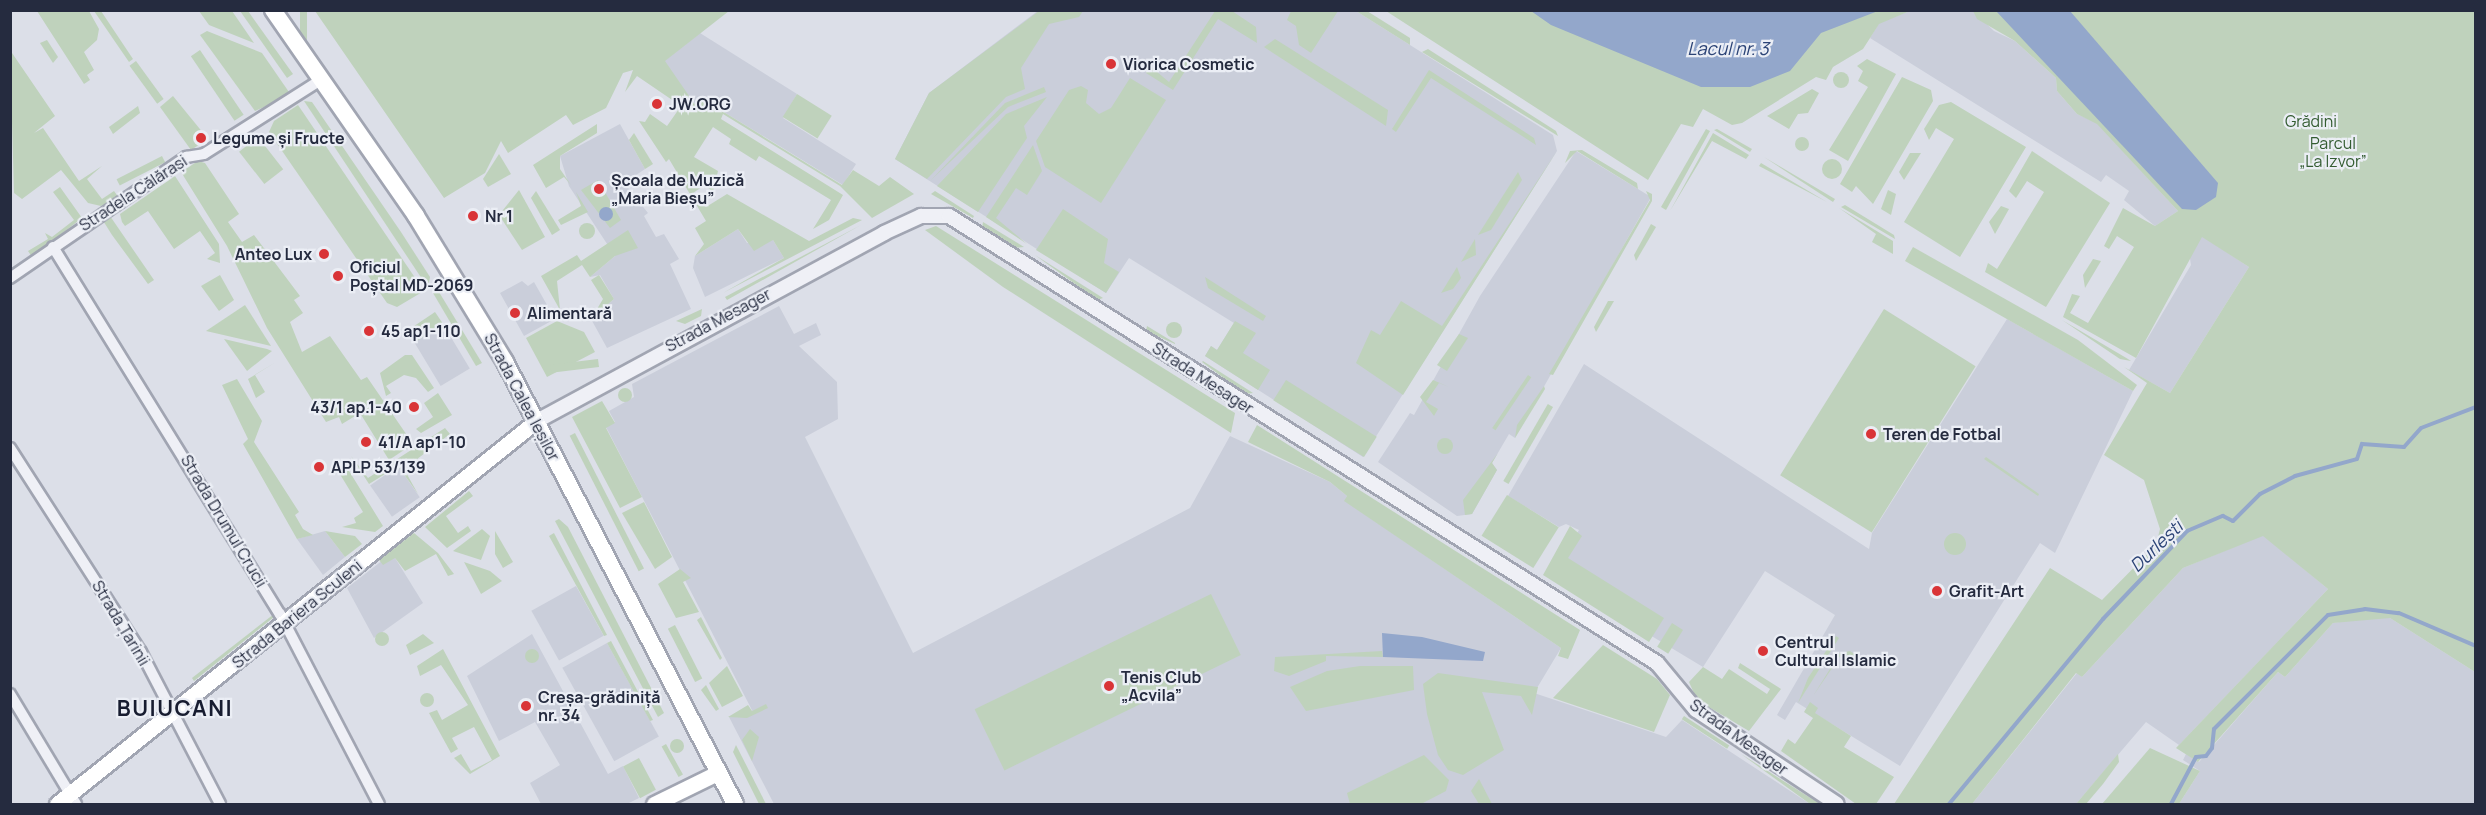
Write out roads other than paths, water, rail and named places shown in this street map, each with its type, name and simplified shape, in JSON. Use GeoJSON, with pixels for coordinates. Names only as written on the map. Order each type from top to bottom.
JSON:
{"type":"FeatureCollection","features":[{"type":"Feature","properties":{"kind":"main road","name":"Strada Calea Ieșilor"},"geometry":{"type":"LineString","coordinates":[[273,10],[422,226],[535,422],[735,804]]}},
{"type":"Feature","properties":{"kind":"main road","name":"Strada Bariera Sculeni"},"geometry":{"type":"LineString","coordinates":[[57,804],[74,799],[174,714],[535,422]]}},
{"type":"Feature","properties":{"kind":"main road"},"geometry":{"type":"LineString","coordinates":[[654,804],[719,772]]}},
{"type":"Feature","properties":{"kind":"street","name":"Stradela Călărași"},"geometry":{"type":"LineString","coordinates":[[10,278],[186,157],[204,154],[322,79]]}},
{"type":"Feature","properties":{"kind":"street","name":"Strada Mesager"},"geometry":{"type":"LineString","coordinates":[[535,422],[884,233],[921,216],[949,216],[1657,663],[1696,710],[1837,804]]}},
{"type":"Feature","properties":{"kind":"street","name":"Strada Drumul Crucii"},"geometry":{"type":"LineString","coordinates":[[53,247],[192,467],[284,626],[379,804]]}},
{"type":"Feature","properties":{"kind":"street","name":"Strada Țarinii"},"geometry":{"type":"LineString","coordinates":[[10,448],[141,652],[220,804]]}},
{"type":"Feature","properties":{"kind":"street"},"geometry":{"type":"LineString","coordinates":[[10,694],[74,799]]}},
{"type":"Feature","properties":{"kind":"water","name":"Lacul nr. 3"},"geometry":{"type":"Polygon","coordinates":[[[1531,11],[1878,11],[1821,33],[1790,71],[1750,87],[1701,87],[1551,25],[1531,11]]]}},
{"type":"Feature","properties":{"kind":"water"},"geometry":{"type":"Polygon","coordinates":[[[1996,11],[2070,11],[2218,183],[2216,197],[2196,210],[2182,209],[1996,11]]]}},
{"type":"Feature","properties":{"kind":"water"},"geometry":{"type":"Polygon","coordinates":[[[603,207],[609,207],[613,214],[609,221],[603,221],[599,217],[599,211],[603,207]]]}},
{"type":"Feature","properties":{"kind":"water"},"geometry":{"type":"Polygon","coordinates":[[[1382,633],[1422,637],[1485,652],[1483,661],[1383,657],[1382,633]]]}},
{"type":"Feature","properties":{"kind":"waterway","name":"Durlești"},"geometry":{"type":"LineString","coordinates":[[1949,804],[2103,619],[2187,531],[2223,516],[2233,521],[2260,494],[2295,476],[2357,459],[2362,444],[2404,447],[2421,428],[2476,407]]}},
{"type":"Feature","properties":{"kind":"waterway"},"geometry":{"type":"LineString","coordinates":[[2171,804],[2196,757],[2206,756],[2212,748],[2214,729],[2328,615],[2365,609],[2399,613],[2476,646]]}},
{"type":"Feature","properties":{"kind":"place","name":"Viorica Cosmetic"},"geometry":{"type":"Point","coordinates":[1111,64]}},
{"type":"Feature","properties":{"kind":"place","name":"JW.ORG"},"geometry":{"type":"Point","coordinates":[657,104]}},
{"type":"Feature","properties":{"kind":"place","name":"Legume și Fructe"},"geometry":{"type":"Point","coordinates":[201,138]}},
{"type":"Feature","properties":{"kind":"place","name":"Școala de Muzică „Maria Bieșu”"},"geometry":{"type":"Point","coordinates":[599,189]}},
{"type":"Feature","properties":{"kind":"place","name":"Nr 1"},"geometry":{"type":"Point","coordinates":[473,216]}},
{"type":"Feature","properties":{"kind":"place","name":"Anteo Lux"},"geometry":{"type":"Point","coordinates":[324,254]}},
{"type":"Feature","properties":{"kind":"place","name":"Oficiul Poștal MD-2069"},"geometry":{"type":"Point","coordinates":[338,276]}},
{"type":"Feature","properties":{"kind":"place","name":"Alimentară"},"geometry":{"type":"Point","coordinates":[515,313]}},
{"type":"Feature","properties":{"kind":"place","name":"45 ap1-110"},"geometry":{"type":"Point","coordinates":[369,331]}},
{"type":"Feature","properties":{"kind":"place","name":"43/1 ap.1-40"},"geometry":{"type":"Point","coordinates":[414,407]}},
{"type":"Feature","properties":{"kind":"place","name":"Teren de Fotbal"},"geometry":{"type":"Point","coordinates":[1871,434]}},
{"type":"Feature","properties":{"kind":"place","name":"41/A ap1-10"},"geometry":{"type":"Point","coordinates":[366,442]}},
{"type":"Feature","properties":{"kind":"place","name":"APLP 53/139"},"geometry":{"type":"Point","coordinates":[319,467]}},
{"type":"Feature","properties":{"kind":"place","name":"Grafit-Art"},"geometry":{"type":"Point","coordinates":[1937,591]}},
{"type":"Feature","properties":{"kind":"place","name":"Centrul Cultural Islamic"},"geometry":{"type":"Point","coordinates":[1763,651]}},
{"type":"Feature","properties":{"kind":"place","name":"Tenis Club „Acvila”"},"geometry":{"type":"Point","coordinates":[1109,686]}},
{"type":"Feature","properties":{"kind":"place","name":"Creșa-grădiniță nr. 34"},"geometry":{"type":"Point","coordinates":[526,706]}},
{"type":"Feature","properties":{"kind":"district","name":"BUIUCANI"},"geometry":{"type":"Point","coordinates":[175,709]}},
{"type":"Feature","properties":{"kind":"park label","name":"Grădini"},"geometry":{"type":"Point","coordinates":[2311,121]}},
{"type":"Feature","properties":{"kind":"park label","name":"Parcul „La Izvor”"},"geometry":{"type":"Point","coordinates":[2333,152]}}]}
